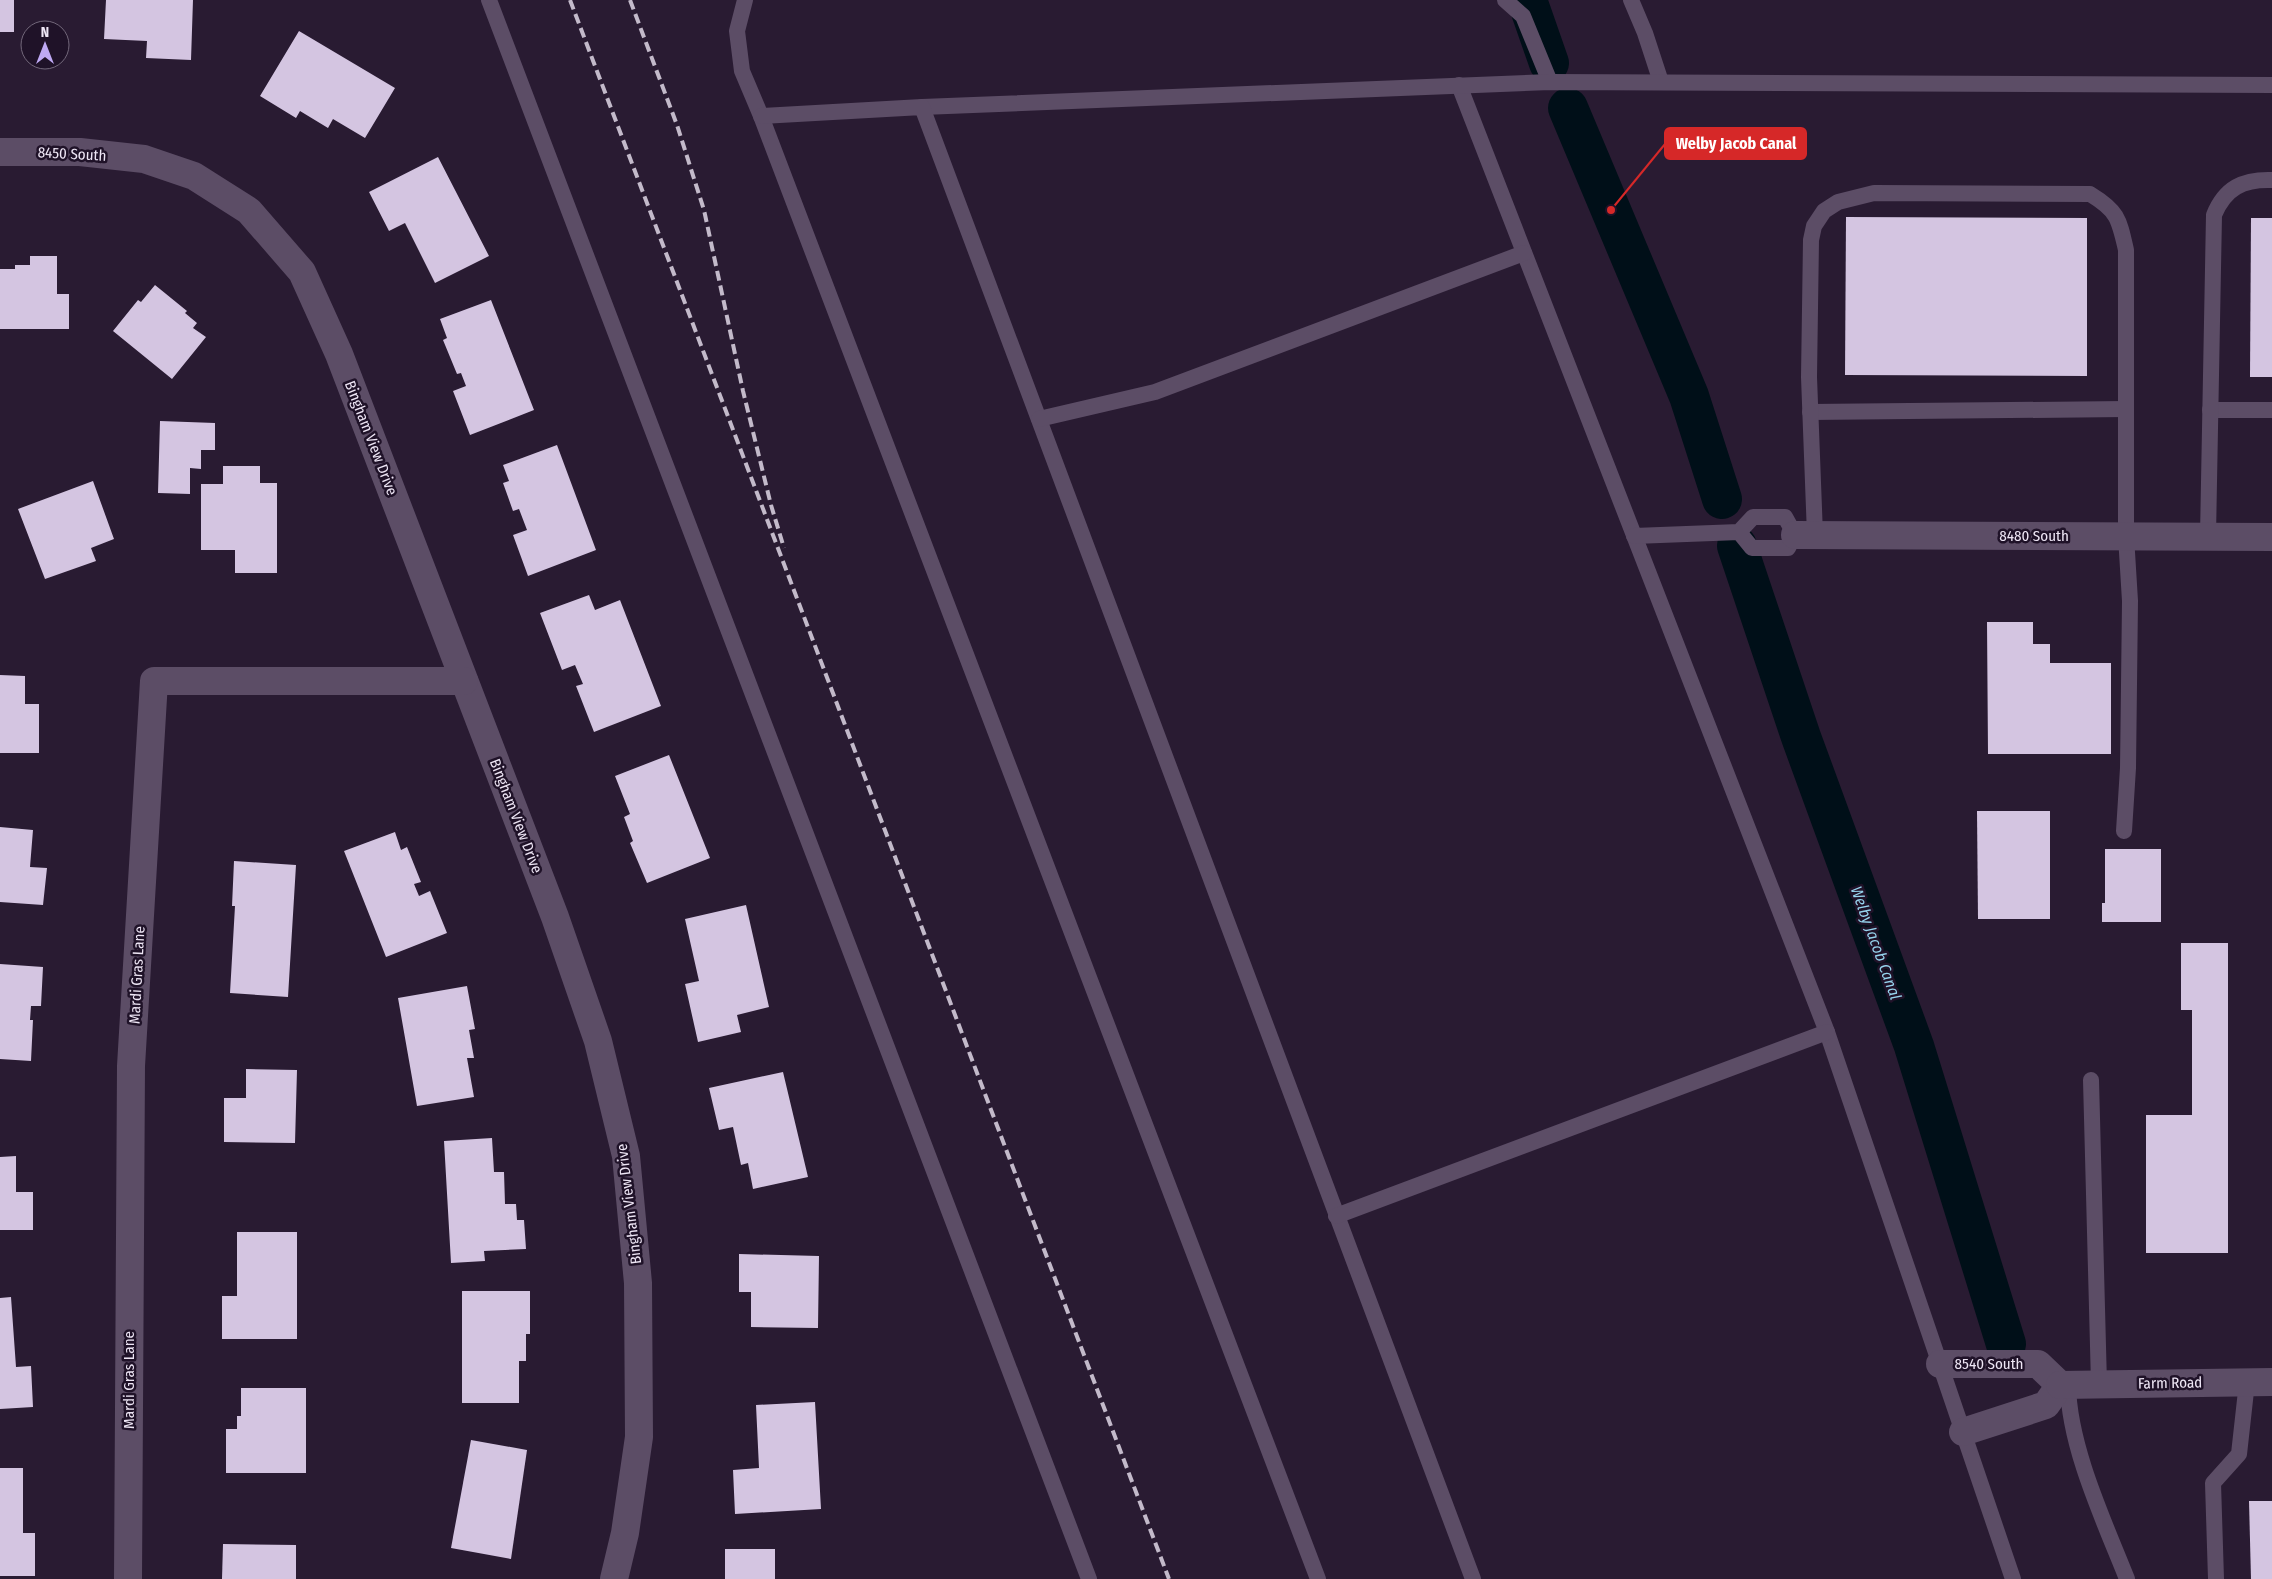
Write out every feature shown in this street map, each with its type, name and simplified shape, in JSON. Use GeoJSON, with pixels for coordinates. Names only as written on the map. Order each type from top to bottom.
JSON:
{"type":"FeatureCollection","features":[{"type":"Feature","properties":{"kind":"street","name":"8450 South"},"geometry":{"type":"LineString","coordinates":[[0,152],[80,152],[144,159]]}},
{"type":"Feature","properties":{"kind":"street","name":"Bingham View Drive"},"geometry":{"type":"LineString","coordinates":[[144,159],[194,176],[249,211],[302,272],[339,354],[555,917],[598,1041],[626,1156],[638,1283],[639,1437],[625,1533],[614,1579]]}},
{"type":"Feature","properties":{"kind":"street","name":"8480 South"},"geometry":{"type":"LineString","coordinates":[[1805,535],[2272,537]]}},
{"type":"Feature","properties":{"kind":"street","name":"Mardi Gras Lane"},"geometry":{"type":"LineString","coordinates":[[128,1579],[131,1066],[154,681],[464,681]]}},
{"type":"Feature","properties":{"kind":"street","name":"8540 South"},"geometry":{"type":"LineString","coordinates":[[1940,1364],[2038,1364],[2064,1385]]}},
{"type":"Feature","properties":{"kind":"street","name":"Farm Road"},"geometry":{"type":"LineString","coordinates":[[2064,1385],[2259,1382]]}},
{"type":"Feature","properties":{"kind":"street"},"geometry":{"type":"LineString","coordinates":[[1963,1432],[2046,1405],[2064,1385]]}},
{"type":"Feature","properties":{"kind":"lane"},"geometry":{"type":"LineString","coordinates":[[489,0],[1089,1579]]}},
{"type":"Feature","properties":{"kind":"lane"},"geometry":{"type":"LineString","coordinates":[[745,0],[737,31],[742,71],[761,116],[1318,1579]]}},
{"type":"Feature","properties":{"kind":"lane"},"geometry":{"type":"LineString","coordinates":[[1505,0],[1524,16],[1550,82]]}},
{"type":"Feature","properties":{"kind":"lane"},"geometry":{"type":"LineString","coordinates":[[1631,0],[1646,33],[1661,82]]}},
{"type":"Feature","properties":{"kind":"lane"},"geometry":{"type":"LineString","coordinates":[[1645,0],[1646,33]]}},
{"type":"Feature","properties":{"kind":"lane"},"geometry":{"type":"LineString","coordinates":[[761,116],[922,107],[1550,82],[2272,85]]}},
{"type":"Feature","properties":{"kind":"lane"},"geometry":{"type":"LineString","coordinates":[[1459,85],[1827,1032],[2013,1579]]}},
{"type":"Feature","properties":{"kind":"lane"},"geometry":{"type":"LineString","coordinates":[[922,107],[1472,1579]]}},
{"type":"Feature","properties":{"kind":"lane"},"geometry":{"type":"LineString","coordinates":[[2208,536],[2214,215],[2221,198],[2234,186],[2272,180]]}},
{"type":"Feature","properties":{"kind":"lane"},"geometry":{"type":"LineString","coordinates":[[1805,535],[1810,412],[1811,240],[1814,226],[1824,211],[1838,202],[1874,193],[2090,194],[2109,206],[2120,223],[2126,250],[2126,536],[2130,601],[2128,768],[2124,831]]}},
{"type":"Feature","properties":{"kind":"lane"},"geometry":{"type":"LineString","coordinates":[[1039,419],[1155,392],[1524,253]]}},
{"type":"Feature","properties":{"kind":"lane"},"geometry":{"type":"LineString","coordinates":[[1810,412],[2126,409]]}},
{"type":"Feature","properties":{"kind":"lane"},"geometry":{"type":"LineString","coordinates":[[2210,410],[2272,410]]}},
{"type":"Feature","properties":{"kind":"lane"},"geometry":{"type":"LineString","coordinates":[[1634,536],[1739,532],[1753,517],[1785,517],[1805,535]]}},
{"type":"Feature","properties":{"kind":"lane"},"geometry":{"type":"LineString","coordinates":[[1739,532],[1752,548],[1788,548],[1805,535]]}},
{"type":"Feature","properties":{"kind":"lane"},"geometry":{"type":"LineString","coordinates":[[1336,1216],[1827,1032]]}},
{"type":"Feature","properties":{"kind":"lane"},"geometry":{"type":"LineString","coordinates":[[2091,1080],[2099,1384]]}},
{"type":"Feature","properties":{"kind":"lane"},"geometry":{"type":"LineString","coordinates":[[2216,1579],[2213,1483],[2239,1454],[2259,1382]]}},
{"type":"Feature","properties":{"kind":"lane"},"geometry":{"type":"LineString","coordinates":[[2064,1385],[2072,1422],[2098,1504],[2127,1579]]}},
{"type":"Feature","properties":{"kind":"building"},"geometry":{"type":"Polygon","coordinates":[[[0,0],[14,0],[14,32],[0,32],[0,0]]]}},
{"type":"Feature","properties":{"kind":"building"},"geometry":{"type":"Polygon","coordinates":[[[106,0],[193,0],[191,60],[146,58],[147,41],[104,39],[106,0]]]}},
{"type":"Feature","properties":{"kind":"building"},"geometry":{"type":"Polygon","coordinates":[[[299,31],[395,88],[365,138],[333,119],[328,128],[300,111],[296,118],[260,96],[299,31]]]}},
{"type":"Feature","properties":{"kind":"building"},"geometry":{"type":"Polygon","coordinates":[[[438,157],[489,256],[435,283],[405,223],[389,231],[369,192],[438,157]]]}},
{"type":"Feature","properties":{"kind":"building"},"geometry":{"type":"Polygon","coordinates":[[[1846,217],[2087,218],[2087,376],[1845,375],[1846,217]]]}},
{"type":"Feature","properties":{"kind":"building"},"geometry":{"type":"Polygon","coordinates":[[[2251,218],[2272,218],[2272,377],[2250,377],[2251,218]]]}},
{"type":"Feature","properties":{"kind":"building"},"geometry":{"type":"Polygon","coordinates":[[[30,256],[57,256],[57,294],[69,294],[69,329],[0,329],[0,269],[15,269],[15,265],[30,265],[30,256]]]}},
{"type":"Feature","properties":{"kind":"building"},"geometry":{"type":"Polygon","coordinates":[[[155,285],[187,311],[185,313],[197,323],[193,328],[206,337],[172,379],[113,331],[138,300],[141,302],[155,285]]]}},
{"type":"Feature","properties":{"kind":"building"},"geometry":{"type":"Polygon","coordinates":[[[491,300],[534,410],[470,435],[453,391],[466,386],[461,373],[457,374],[443,340],[447,338],[440,319],[491,300]]]}},
{"type":"Feature","properties":{"kind":"building"},"geometry":{"type":"Polygon","coordinates":[[[160,421],[215,423],[215,450],[201,450],[201,469],[190,468],[190,494],[158,493],[160,421]]]}},
{"type":"Feature","properties":{"kind":"building"},"geometry":{"type":"Polygon","coordinates":[[[557,445],[596,550],[528,576],[513,535],[527,530],[519,509],[513,511],[503,483],[509,481],[503,465],[557,445]]]}},
{"type":"Feature","properties":{"kind":"building"},"geometry":{"type":"Polygon","coordinates":[[[223,466],[260,466],[260,483],[277,483],[277,573],[235,573],[235,550],[201,550],[201,484],[223,484],[223,466]]]}},
{"type":"Feature","properties":{"kind":"building"},"geometry":{"type":"Polygon","coordinates":[[[93,481],[114,539],[91,548],[96,561],[45,579],[18,509],[93,481]]]}},
{"type":"Feature","properties":{"kind":"building"},"geometry":{"type":"Polygon","coordinates":[[[589,595],[595,610],[620,600],[661,706],[594,732],[576,686],[583,684],[575,665],[562,670],[540,613],[589,595]]]}},
{"type":"Feature","properties":{"kind":"building"},"geometry":{"type":"Polygon","coordinates":[[[1987,622],[2033,622],[2033,644],[2050,644],[2050,663],[2111,663],[2111,754],[1988,754],[1987,622]]]}},
{"type":"Feature","properties":{"kind":"building"},"geometry":{"type":"Polygon","coordinates":[[[0,675],[25,676],[25,704],[39,704],[39,753],[0,753],[0,675]]]}},
{"type":"Feature","properties":{"kind":"building"},"geometry":{"type":"Polygon","coordinates":[[[669,755],[710,858],[647,883],[630,843],[633,841],[624,817],[630,814],[615,776],[669,755]]]}},
{"type":"Feature","properties":{"kind":"building"},"geometry":{"type":"Polygon","coordinates":[[[1977,811],[2050,811],[2050,919],[1978,919],[1977,811]]]}},
{"type":"Feature","properties":{"kind":"building"},"geometry":{"type":"Polygon","coordinates":[[[0,827],[33,830],[30,867],[47,868],[43,905],[0,902],[0,827]]]}},
{"type":"Feature","properties":{"kind":"building"},"geometry":{"type":"Polygon","coordinates":[[[395,832],[401,850],[407,847],[421,882],[414,884],[419,896],[430,891],[447,933],[386,957],[344,851],[395,832]]]}},
{"type":"Feature","properties":{"kind":"building"},"geometry":{"type":"Polygon","coordinates":[[[2105,849],[2161,849],[2161,922],[2102,922],[2102,903],[2105,903],[2105,849]]]}},
{"type":"Feature","properties":{"kind":"building"},"geometry":{"type":"Polygon","coordinates":[[[234,861],[296,865],[288,997],[230,993],[235,906],[232,906],[234,861]]]}},
{"type":"Feature","properties":{"kind":"building"},"geometry":{"type":"Polygon","coordinates":[[[746,905],[769,1007],[737,1015],[741,1032],[698,1042],[685,984],[699,981],[685,919],[746,905]]]}},
{"type":"Feature","properties":{"kind":"building"},"geometry":{"type":"Polygon","coordinates":[[[2181,943],[2228,943],[2228,1253],[2146,1253],[2146,1115],[2192,1115],[2192,1010],[2181,1010],[2181,943]]]}},
{"type":"Feature","properties":{"kind":"building"},"geometry":{"type":"Polygon","coordinates":[[[0,964],[43,967],[41,1006],[31,1006],[30,1020],[33,1020],[31,1061],[0,1059],[0,964]]]}},
{"type":"Feature","properties":{"kind":"building"},"geometry":{"type":"Polygon","coordinates":[[[467,986],[475,1029],[469,1030],[474,1058],[467,1058],[474,1097],[417,1106],[398,998],[467,986]]]}},
{"type":"Feature","properties":{"kind":"building"},"geometry":{"type":"Polygon","coordinates":[[[246,1069],[297,1070],[295,1143],[224,1142],[224,1098],[246,1098],[246,1069]]]}},
{"type":"Feature","properties":{"kind":"building"},"geometry":{"type":"Polygon","coordinates":[[[783,1072],[808,1177],[753,1189],[748,1163],[741,1165],[733,1127],[719,1130],[709,1088],[783,1072]]]}},
{"type":"Feature","properties":{"kind":"building"},"geometry":{"type":"Polygon","coordinates":[[[492,1138],[494,1172],[504,1172],[505,1204],[516,1204],[517,1220],[524,1220],[526,1249],[484,1251],[485,1261],[451,1263],[444,1141],[492,1138]]]}},
{"type":"Feature","properties":{"kind":"building"},"geometry":{"type":"Polygon","coordinates":[[[16,1156],[16,1192],[33,1192],[33,1230],[0,1230],[0,1157],[16,1156]]]}},
{"type":"Feature","properties":{"kind":"building"},"geometry":{"type":"Polygon","coordinates":[[[237,1232],[297,1232],[297,1339],[222,1339],[222,1296],[237,1296],[237,1232]]]}},
{"type":"Feature","properties":{"kind":"building"},"geometry":{"type":"Polygon","coordinates":[[[739,1254],[819,1256],[818,1328],[751,1327],[751,1292],[739,1292],[739,1254]]]}},
{"type":"Feature","properties":{"kind":"building"},"geometry":{"type":"Polygon","coordinates":[[[462,1291],[530,1291],[530,1334],[526,1334],[526,1361],[519,1361],[519,1403],[462,1403],[462,1291]]]}},
{"type":"Feature","properties":{"kind":"building"},"geometry":{"type":"Polygon","coordinates":[[[11,1297],[16,1367],[31,1366],[33,1407],[0,1409],[0,1298],[11,1297]]]}},
{"type":"Feature","properties":{"kind":"building"},"geometry":{"type":"Polygon","coordinates":[[[241,1388],[306,1388],[306,1473],[226,1473],[226,1429],[237,1429],[237,1416],[241,1416],[241,1388]]]}},
{"type":"Feature","properties":{"kind":"building"},"geometry":{"type":"Polygon","coordinates":[[[815,1402],[821,1509],[735,1514],[733,1470],[759,1468],[756,1405],[815,1402]]]}},
{"type":"Feature","properties":{"kind":"building"},"geometry":{"type":"Polygon","coordinates":[[[471,1440],[527,1450],[511,1559],[451,1548],[471,1440]]]}},
{"type":"Feature","properties":{"kind":"building"},"geometry":{"type":"Polygon","coordinates":[[[0,1468],[23,1468],[23,1533],[35,1533],[35,1576],[0,1576],[0,1468]]]}},
{"type":"Feature","properties":{"kind":"building"},"geometry":{"type":"Polygon","coordinates":[[[2249,1501],[2272,1501],[2272,1579],[2251,1579],[2249,1501]]]}},
{"type":"Feature","properties":{"kind":"building"},"geometry":{"type":"Polygon","coordinates":[[[223,1544],[296,1545],[296,1579],[222,1579],[223,1544]]]}},
{"type":"Feature","properties":{"kind":"building"},"geometry":{"type":"Polygon","coordinates":[[[725,1549],[775,1549],[775,1579],[725,1579],[725,1549]]]}},
{"type":"Feature","properties":{"kind":"waterway","name":"Welby Jacob Canal"},"geometry":{"type":"LineString","coordinates":[[1527,0],[1549,63]]}},
{"type":"Feature","properties":{"kind":"waterway","name":"Welby Jacob Canal"},"geometry":{"type":"LineString","coordinates":[[1568,108],[1689,396],[1722,499]]}},
{"type":"Feature","properties":{"kind":"waterway","name":"Welby Jacob Canal"},"geometry":{"type":"LineString","coordinates":[[1737,546],[1801,737],[1914,1046],[2006,1344]]}},
{"type":"Feature","properties":{"kind":"railway"},"geometry":{"type":"LineString","coordinates":[[570,0],[1169,1579]]}},
{"type":"Feature","properties":{"kind":"railway"},"geometry":{"type":"LineString","coordinates":[[630,0],[677,125],[704,210],[743,391],[771,505],[784,548]]}},
{"type":"Feature","properties":{"kind":"place","name":"Welby Jacob Canal"},"geometry":{"type":"Point","coordinates":[1611,210]}}]}
